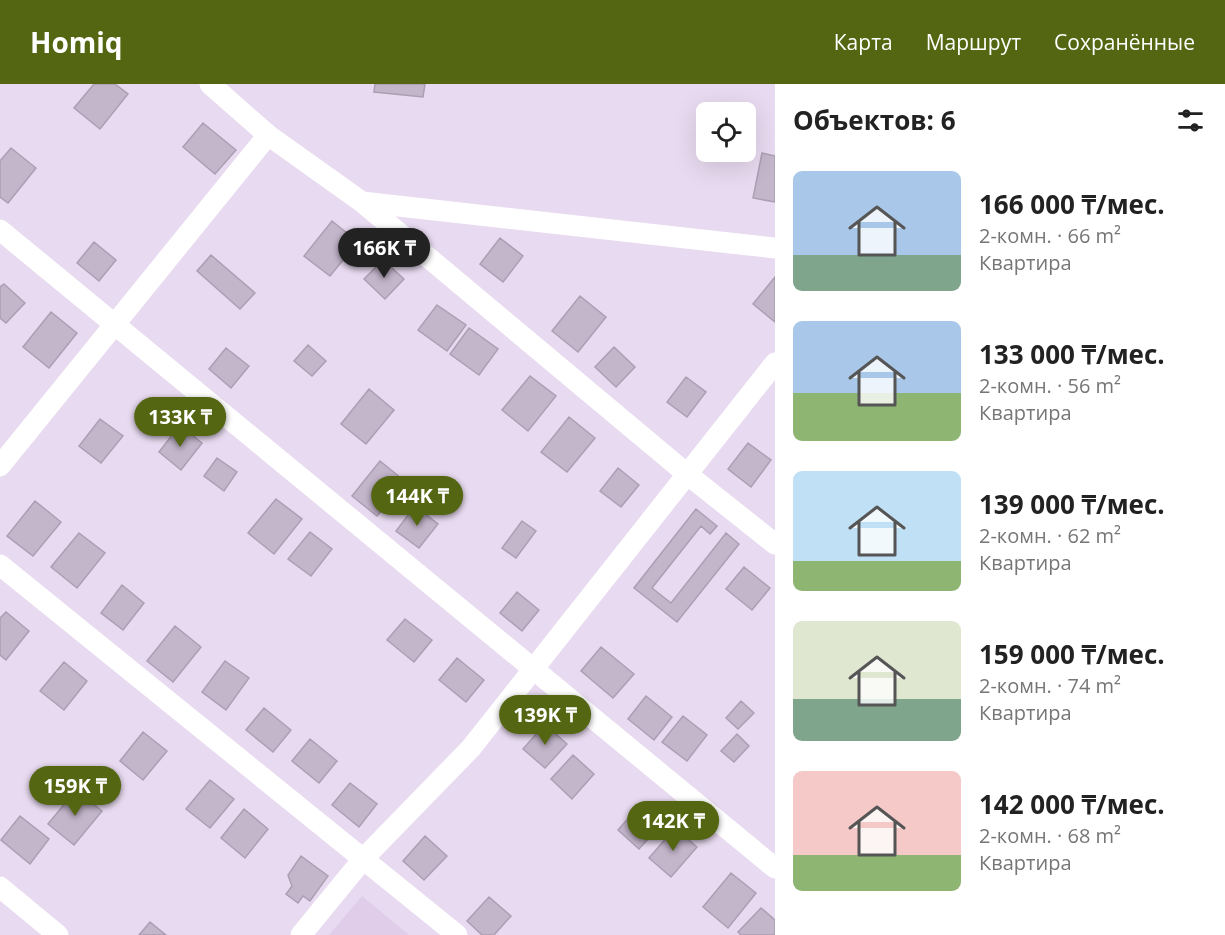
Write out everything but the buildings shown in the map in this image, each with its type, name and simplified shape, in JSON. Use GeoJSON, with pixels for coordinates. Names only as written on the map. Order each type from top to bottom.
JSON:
{"type":"FeatureCollection","features":[{"type":"Feature","properties":{"kind":"street"},"geometry":{"type":"LineString","coordinates":[[210,84],[268,135],[363,202],[687,474],[775,544]]}},
{"type":"Feature","properties":{"kind":"street"},"geometry":{"type":"LineString","coordinates":[[0,466],[268,135]]}},
{"type":"Feature","properties":{"kind":"street"},"geometry":{"type":"LineString","coordinates":[[363,202],[775,248]]}},
{"type":"Feature","properties":{"kind":"street"},"geometry":{"type":"LineString","coordinates":[[0,230],[775,868]]}},
{"type":"Feature","properties":{"kind":"street"},"geometry":{"type":"LineString","coordinates":[[302,935],[364,858],[471,748],[775,363]]}},
{"type":"Feature","properties":{"kind":"street"},"geometry":{"type":"LineString","coordinates":[[0,565],[457,935]]}},
{"type":"Feature","properties":{"kind":"street"},"geometry":{"type":"LineString","coordinates":[[0,887],[58,935]]}},
{"type":"Feature","properties":{"kind":"shaded area"},"geometry":{"type":"Polygon","coordinates":[[[362,896],[409,935],[329,935],[362,896]]]}}]}
